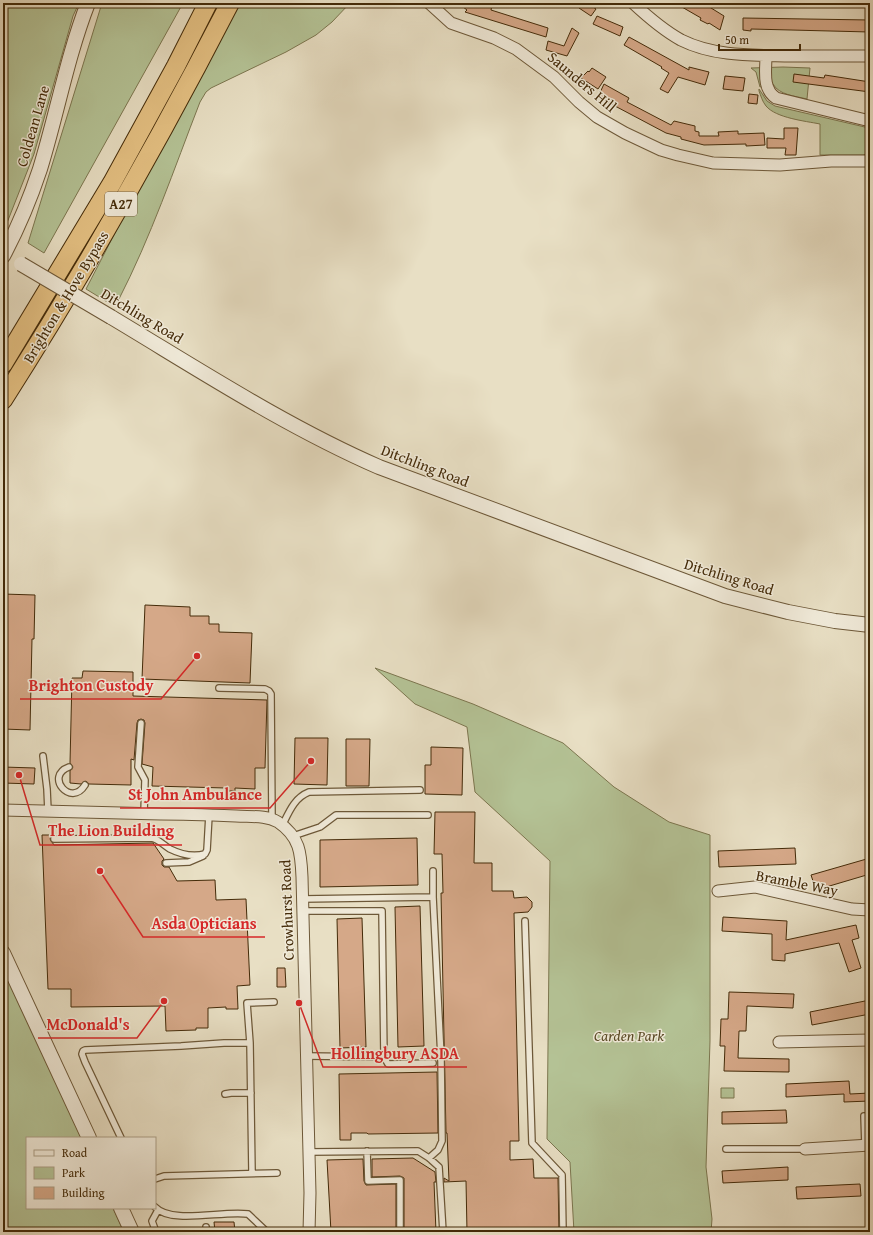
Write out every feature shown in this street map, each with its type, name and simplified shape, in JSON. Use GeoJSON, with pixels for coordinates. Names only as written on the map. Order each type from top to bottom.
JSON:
{"type":"FeatureCollection","features":[{"type":"Feature","properties":{"kind":"highway","name":"Brighton & Hove Bypass"},"geometry":{"type":"LineString","coordinates":[[3,364],[112,183],[176,66],[208,3]]}},
{"type":"Feature","properties":{"kind":"highway","name":"Brighton & Hove Bypass"},"geometry":{"type":"LineString","coordinates":[[3,400],[100,241],[230,3]]}},
{"type":"Feature","properties":{"kind":"street","name":"Coldean Lane"},"geometry":{"type":"LineString","coordinates":[[3,255],[26,208],[40,169],[76,34],[88,3]]}},
{"type":"Feature","properties":{"kind":"street","name":"Saunders Hill"},"geometry":{"type":"LineString","coordinates":[[429,3],[451,23],[494,38],[516,49],[554,77],[579,102],[597,117],[625,134],[661,150],[712,163],[780,165],[831,161],[870,161]]}},
{"type":"Feature","properties":{"kind":"street"},"geometry":{"type":"LineString","coordinates":[[633,3],[661,28],[686,42],[716,52],[766,56],[870,56]]}},
{"type":"Feature","properties":{"kind":"street"},"geometry":{"type":"LineString","coordinates":[[766,56],[766,85],[771,94],[776,98],[870,121]]}},
{"type":"Feature","properties":{"kind":"street","name":"Ditchling Road"},"geometry":{"type":"LineString","coordinates":[[3,255],[21,264],[299,429],[342,451],[379,467],[725,596],[788,612],[835,621],[870,625]]}},
{"type":"Feature","properties":{"kind":"street","name":"Crowhurst Road"},"geometry":{"type":"LineString","coordinates":[[3,810],[208,814],[264,817],[282,826],[293,836],[300,851],[303,911],[309,1152],[309,1232]]}},
{"type":"Feature","properties":{"kind":"street","name":"Bramble Way"},"geometry":{"type":"LineString","coordinates":[[718,891],[755,887],[852,909],[870,910]]}},
{"type":"Feature","properties":{"kind":"street"},"geometry":{"type":"LineString","coordinates":[[3,953],[89,1137]]}},
{"type":"Feature","properties":{"kind":"street"},"geometry":{"type":"LineString","coordinates":[[779,1042],[870,1040]]}},
{"type":"Feature","properties":{"kind":"street"},"geometry":{"type":"LineString","coordinates":[[805,1149],[868,1145]]}},
{"type":"Feature","properties":{"kind":"street"},"geometry":{"type":"LineString","coordinates":[[121,1209],[132,1232]]}},
{"type":"Feature","properties":{"kind":"lane"},"geometry":{"type":"LineString","coordinates":[[220,688],[265,689],[270,692],[272,697],[272,820]]}},
{"type":"Feature","properties":{"kind":"lane"},"geometry":{"type":"LineString","coordinates":[[141,723],[138,767],[145,780],[144,813]]}},
{"type":"Feature","properties":{"kind":"lane"},"geometry":{"type":"LineString","coordinates":[[43,756],[48,811]]}},
{"type":"Feature","properties":{"kind":"lane"},"geometry":{"type":"LineString","coordinates":[[69,767],[63,770],[59,776],[59,783],[63,789],[67,792],[74,793],[82,790],[85,785]]}},
{"type":"Feature","properties":{"kind":"lane"},"geometry":{"type":"LineString","coordinates":[[282,826],[291,808],[298,799],[309,792],[420,790]]}},
{"type":"Feature","properties":{"kind":"lane"},"geometry":{"type":"LineString","coordinates":[[166,863],[189,862],[204,854],[207,850],[208,844],[208,814]]}},
{"type":"Feature","properties":{"kind":"lane"},"geometry":{"type":"LineString","coordinates":[[293,836],[320,827],[336,815],[428,815]]}},
{"type":"Feature","properties":{"kind":"lane"},"geometry":{"type":"LineString","coordinates":[[54,839],[155,838],[177,852],[195,855],[204,854]]}},
{"type":"Feature","properties":{"kind":"lane"},"geometry":{"type":"LineString","coordinates":[[429,1158],[438,1150],[442,1141],[441,1058],[433,871]]}},
{"type":"Feature","properties":{"kind":"lane"},"geometry":{"type":"LineString","coordinates":[[302,899],[433,897]]}},
{"type":"Feature","properties":{"kind":"lane"},"geometry":{"type":"LineString","coordinates":[[303,911],[382,911],[384,1057],[388,1064],[433,1063]]}},
{"type":"Feature","properties":{"kind":"lane"},"geometry":{"type":"LineString","coordinates":[[525,921],[532,1143],[562,1175],[563,1232]]}},
{"type":"Feature","properties":{"kind":"lane"},"geometry":{"type":"LineString","coordinates":[[252,1173],[250,1042],[247,1003],[274,1002]]}},
{"type":"Feature","properties":{"kind":"lane"},"geometry":{"type":"LineString","coordinates":[[121,1137],[82,1054],[83,1051],[250,1042]]}},
{"type":"Feature","properties":{"kind":"lane"},"geometry":{"type":"LineString","coordinates":[[307,1056],[384,1057]]}},
{"type":"Feature","properties":{"kind":"lane"},"geometry":{"type":"LineString","coordinates":[[225,1094],[251,1093]]}},
{"type":"Feature","properties":{"kind":"lane"},"geometry":{"type":"LineString","coordinates":[[864,1116],[868,1145]]}},
{"type":"Feature","properties":{"kind":"lane"},"geometry":{"type":"LineString","coordinates":[[726,1149],[805,1149]]}},
{"type":"Feature","properties":{"kind":"lane"},"geometry":{"type":"LineString","coordinates":[[367,1151],[368,1181],[400,1180],[400,1232]]}},
{"type":"Feature","properties":{"kind":"lane"},"geometry":{"type":"LineString","coordinates":[[309,1152],[418,1151],[439,1167],[443,1232]]}},
{"type":"Feature","properties":{"kind":"lane"},"geometry":{"type":"LineString","coordinates":[[156,1179],[164,1176],[277,1172]]}},
{"type":"Feature","properties":{"kind":"lane"},"geometry":{"type":"LineString","coordinates":[[156,1232],[153,1219],[156,1209],[168,1215],[180,1216],[223,1213],[248,1214],[267,1232]]}},
{"type":"Feature","properties":{"kind":"green space"},"geometry":{"type":"Polygon","coordinates":[[[3,3],[79,3],[73,16],[34,154],[3,233],[3,3]]]}},
{"type":"Feature","properties":{"kind":"green space"},"geometry":{"type":"Polygon","coordinates":[[[102,3],[183,3],[44,253],[28,243],[102,3]]]}},
{"type":"Feature","properties":{"kind":"green space"},"geometry":{"type":"Polygon","coordinates":[[[234,3],[350,3],[332,22],[316,35],[286,52],[211,88],[206,92],[200,102],[162,203],[130,277],[118,301],[109,303],[86,289],[234,3]]]}},
{"type":"Feature","properties":{"kind":"green space"},"geometry":{"type":"Polygon","coordinates":[[[751,68],[810,68],[807,99],[783,93],[773,84],[760,87],[756,72],[751,68]]]}},
{"type":"Feature","properties":{"kind":"green space"},"geometry":{"type":"Polygon","coordinates":[[[759,89],[767,101],[775,106],[869,128],[870,153],[863,155],[820,155],[820,124],[784,116],[771,110],[766,106],[759,89]]]}},
{"type":"Feature","properties":{"kind":"green space","name":"Carden Park"},"geometry":{"type":"Polygon","coordinates":[[[375,668],[473,704],[563,743],[614,787],[669,822],[710,835],[710,1041],[706,1167],[712,1219],[711,1232],[574,1232],[570,1162],[547,1139],[550,861],[475,792],[467,727],[415,704],[375,668]]]}},
{"type":"Feature","properties":{"kind":"green space"},"geometry":{"type":"Polygon","coordinates":[[[3,959],[82,1137],[26,1137],[26,1209],[113,1209],[124,1232],[3,1232],[3,959]]]}},
{"type":"Feature","properties":{"kind":"green space"},"geometry":{"type":"Polygon","coordinates":[[[721,1088],[734,1088],[734,1098],[721,1098],[721,1088]]]}},
{"type":"Feature","properties":{"kind":"building"},"geometry":{"type":"Polygon","coordinates":[[[458,3],[484,3],[492,5],[491,10],[548,28],[546,37],[465,12],[467,10],[458,3]]]}},
{"type":"Feature","properties":{"kind":"building"},"geometry":{"type":"Polygon","coordinates":[[[582,3],[587,3],[596,9],[591,16],[579,8],[582,3]]]}},
{"type":"Feature","properties":{"kind":"building"},"geometry":{"type":"Polygon","coordinates":[[[675,3],[703,3],[724,16],[720,30],[709,23],[708,24],[700,20],[701,18],[675,3]]]}},
{"type":"Feature","properties":{"kind":"building"},"geometry":{"type":"Polygon","coordinates":[[[597,16],[623,27],[620,36],[593,24],[597,16]]]}},
{"type":"Feature","properties":{"kind":"building"},"geometry":{"type":"Polygon","coordinates":[[[743,18],[870,20],[870,32],[751,29],[751,31],[743,30],[743,18]]]}},
{"type":"Feature","properties":{"kind":"building"},"geometry":{"type":"Polygon","coordinates":[[[572,28],[579,33],[567,56],[546,50],[548,41],[564,46],[572,28]]]}},
{"type":"Feature","properties":{"kind":"building"},"geometry":{"type":"Polygon","coordinates":[[[629,37],[689,70],[689,67],[709,72],[705,85],[678,77],[668,93],[660,89],[669,73],[661,68],[662,67],[624,45],[629,37]]]}},
{"type":"Feature","properties":{"kind":"building"},"geometry":{"type":"Polygon","coordinates":[[[592,68],[606,77],[598,89],[581,78],[592,68]]]}},
{"type":"Feature","properties":{"kind":"building"},"geometry":{"type":"Polygon","coordinates":[[[794,74],[824,78],[825,75],[870,82],[870,92],[793,82],[794,74]]]}},
{"type":"Feature","properties":{"kind":"building"},"geometry":{"type":"Polygon","coordinates":[[[725,76],[745,78],[743,91],[723,89],[725,76]]]}},
{"type":"Feature","properties":{"kind":"building"},"geometry":{"type":"Polygon","coordinates":[[[604,84],[629,98],[627,102],[671,125],[674,121],[695,126],[695,131],[699,132],[699,136],[719,136],[718,132],[738,131],[738,134],[764,133],[765,145],[704,145],[681,139],[681,137],[666,133],[598,97],[604,84]]]}},
{"type":"Feature","properties":{"kind":"building"},"geometry":{"type":"Polygon","coordinates":[[[749,94],[758,95],[757,104],[748,103],[749,94]]]}},
{"type":"Feature","properties":{"kind":"building"},"geometry":{"type":"Polygon","coordinates":[[[784,128],[798,128],[796,155],[785,155],[786,148],[767,148],[767,138],[784,139],[784,128]]]}},
{"type":"Feature","properties":{"kind":"building"},"geometry":{"type":"Polygon","coordinates":[[[3,594],[35,595],[34,639],[32,639],[30,730],[3,729],[3,594]]]}},
{"type":"Feature","properties":{"kind":"building"},"geometry":{"type":"Polygon","coordinates":[[[145,605],[190,607],[190,616],[209,616],[209,624],[219,624],[219,632],[252,633],[250,683],[142,679],[145,605]]]}},
{"type":"Feature","properties":{"kind":"building"},"geometry":{"type":"Polygon","coordinates":[[[83,671],[133,672],[133,696],[267,700],[265,768],[255,768],[255,789],[235,788],[235,791],[226,791],[226,788],[152,786],[153,767],[142,764],[145,723],[144,720],[141,719],[138,720],[137,723],[134,760],[131,759],[131,785],[89,784],[86,781],[81,784],[70,783],[70,771],[73,767],[70,763],[72,678],[82,678],[83,671]]]}},
{"type":"Feature","properties":{"kind":"building"},"geometry":{"type":"Polygon","coordinates":[[[295,738],[328,738],[327,785],[294,784],[295,738]]]}},
{"type":"Feature","properties":{"kind":"building"},"geometry":{"type":"Polygon","coordinates":[[[346,739],[370,739],[369,786],[346,786],[346,739]]]}},
{"type":"Feature","properties":{"kind":"building"},"geometry":{"type":"Polygon","coordinates":[[[431,747],[463,748],[462,795],[425,794],[425,765],[431,765],[431,747]]]}},
{"type":"Feature","properties":{"kind":"building"},"geometry":{"type":"Polygon","coordinates":[[[3,767],[35,768],[34,784],[3,783],[3,767]]]}},
{"type":"Feature","properties":{"kind":"building"},"geometry":{"type":"Polygon","coordinates":[[[435,812],[475,812],[474,863],[492,863],[492,891],[513,891],[514,898],[527,897],[532,902],[532,907],[528,912],[514,913],[519,1141],[510,1141],[510,1160],[533,1159],[534,1178],[558,1178],[559,1232],[467,1232],[466,1181],[444,1182],[444,1178],[449,1181],[446,1133],[441,893],[443,893],[442,854],[434,854],[435,812]]]}},
{"type":"Feature","properties":{"kind":"building"},"geometry":{"type":"Polygon","coordinates":[[[42,835],[53,835],[50,839],[54,845],[153,843],[164,859],[162,861],[162,865],[164,867],[169,867],[177,881],[215,880],[216,900],[246,899],[250,985],[237,986],[238,1009],[226,1009],[226,1007],[208,1008],[208,1028],[166,1031],[165,1006],[71,1007],[71,989],[48,989],[42,835]]]}},
{"type":"Feature","properties":{"kind":"building"},"geometry":{"type":"Polygon","coordinates":[[[417,838],[418,885],[320,887],[320,840],[417,838]]]}},
{"type":"Feature","properties":{"kind":"building"},"geometry":{"type":"Polygon","coordinates":[[[795,848],[796,864],[719,867],[718,851],[795,848]]]}},
{"type":"Feature","properties":{"kind":"building"},"geometry":{"type":"Polygon","coordinates":[[[870,858],[870,874],[816,890],[811,875],[870,858]]]}},
{"type":"Feature","properties":{"kind":"building"},"geometry":{"type":"Polygon","coordinates":[[[420,906],[424,1046],[398,1047],[395,907],[420,906]]]}},
{"type":"Feature","properties":{"kind":"building"},"geometry":{"type":"Polygon","coordinates":[[[723,917],[787,921],[786,940],[856,925],[859,938],[852,940],[861,968],[849,972],[839,943],[785,954],[785,961],[772,960],[772,934],[722,931],[723,917]]]}},
{"type":"Feature","properties":{"kind":"building"},"geometry":{"type":"Polygon","coordinates":[[[362,918],[366,1047],[340,1048],[337,919],[362,918]]]}},
{"type":"Feature","properties":{"kind":"building"},"geometry":{"type":"Polygon","coordinates":[[[277,968],[285,968],[286,987],[277,987],[277,968]]]}},
{"type":"Feature","properties":{"kind":"building"},"geometry":{"type":"Polygon","coordinates":[[[729,992],[794,994],[793,1008],[747,1006],[746,1031],[739,1031],[738,1058],[789,1059],[789,1072],[724,1071],[725,1046],[720,1046],[721,1019],[728,1019],[729,992]]]}},
{"type":"Feature","properties":{"kind":"building"},"geometry":{"type":"Polygon","coordinates":[[[870,1000],[870,1014],[812,1025],[810,1012],[870,1000]]]}},
{"type":"Feature","properties":{"kind":"building"},"geometry":{"type":"Polygon","coordinates":[[[437,1072],[438,1133],[351,1133],[351,1140],[340,1140],[339,1074],[437,1072]]]}},
{"type":"Feature","properties":{"kind":"building"},"geometry":{"type":"Polygon","coordinates":[[[849,1081],[850,1094],[870,1093],[870,1101],[844,1102],[844,1094],[786,1097],[786,1084],[849,1081]]]}},
{"type":"Feature","properties":{"kind":"building"},"geometry":{"type":"Polygon","coordinates":[[[786,1110],[787,1123],[722,1124],[722,1112],[786,1110]]]}},
{"type":"Feature","properties":{"kind":"building"},"geometry":{"type":"Polygon","coordinates":[[[413,1158],[435,1172],[436,1232],[404,1232],[404,1178],[400,1176],[372,1177],[372,1159],[413,1158]]]}},
{"type":"Feature","properties":{"kind":"building"},"geometry":{"type":"Polygon","coordinates":[[[363,1159],[364,1181],[366,1185],[396,1184],[396,1232],[331,1232],[327,1160],[363,1159]]]}},
{"type":"Feature","properties":{"kind":"building"},"geometry":{"type":"Polygon","coordinates":[[[788,1167],[788,1180],[723,1183],[722,1171],[788,1167]]]}},
{"type":"Feature","properties":{"kind":"building"},"geometry":{"type":"Polygon","coordinates":[[[860,1184],[861,1196],[797,1199],[796,1187],[860,1184]]]}},
{"type":"Feature","properties":{"kind":"building"},"geometry":{"type":"Polygon","coordinates":[[[214,1222],[234,1222],[235,1232],[215,1232],[214,1222]]]}},
{"type":"Feature","properties":{"kind":"place","name":"Brighton Custody"},"geometry":{"type":"Point","coordinates":[197,656]}},
{"type":"Feature","properties":{"kind":"place","name":"St John Ambulance"},"geometry":{"type":"Point","coordinates":[311,761]}},
{"type":"Feature","properties":{"kind":"place","name":"The Lion Building"},"geometry":{"type":"Point","coordinates":[19,775]}},
{"type":"Feature","properties":{"kind":"place","name":"Asda Opticians"},"geometry":{"type":"Point","coordinates":[100,871]}},
{"type":"Feature","properties":{"kind":"place","name":"McDonald's"},"geometry":{"type":"Point","coordinates":[164,1001]}},
{"type":"Feature","properties":{"kind":"place","name":"Hollingbury ASDA"},"geometry":{"type":"Point","coordinates":[299,1003]}}]}
